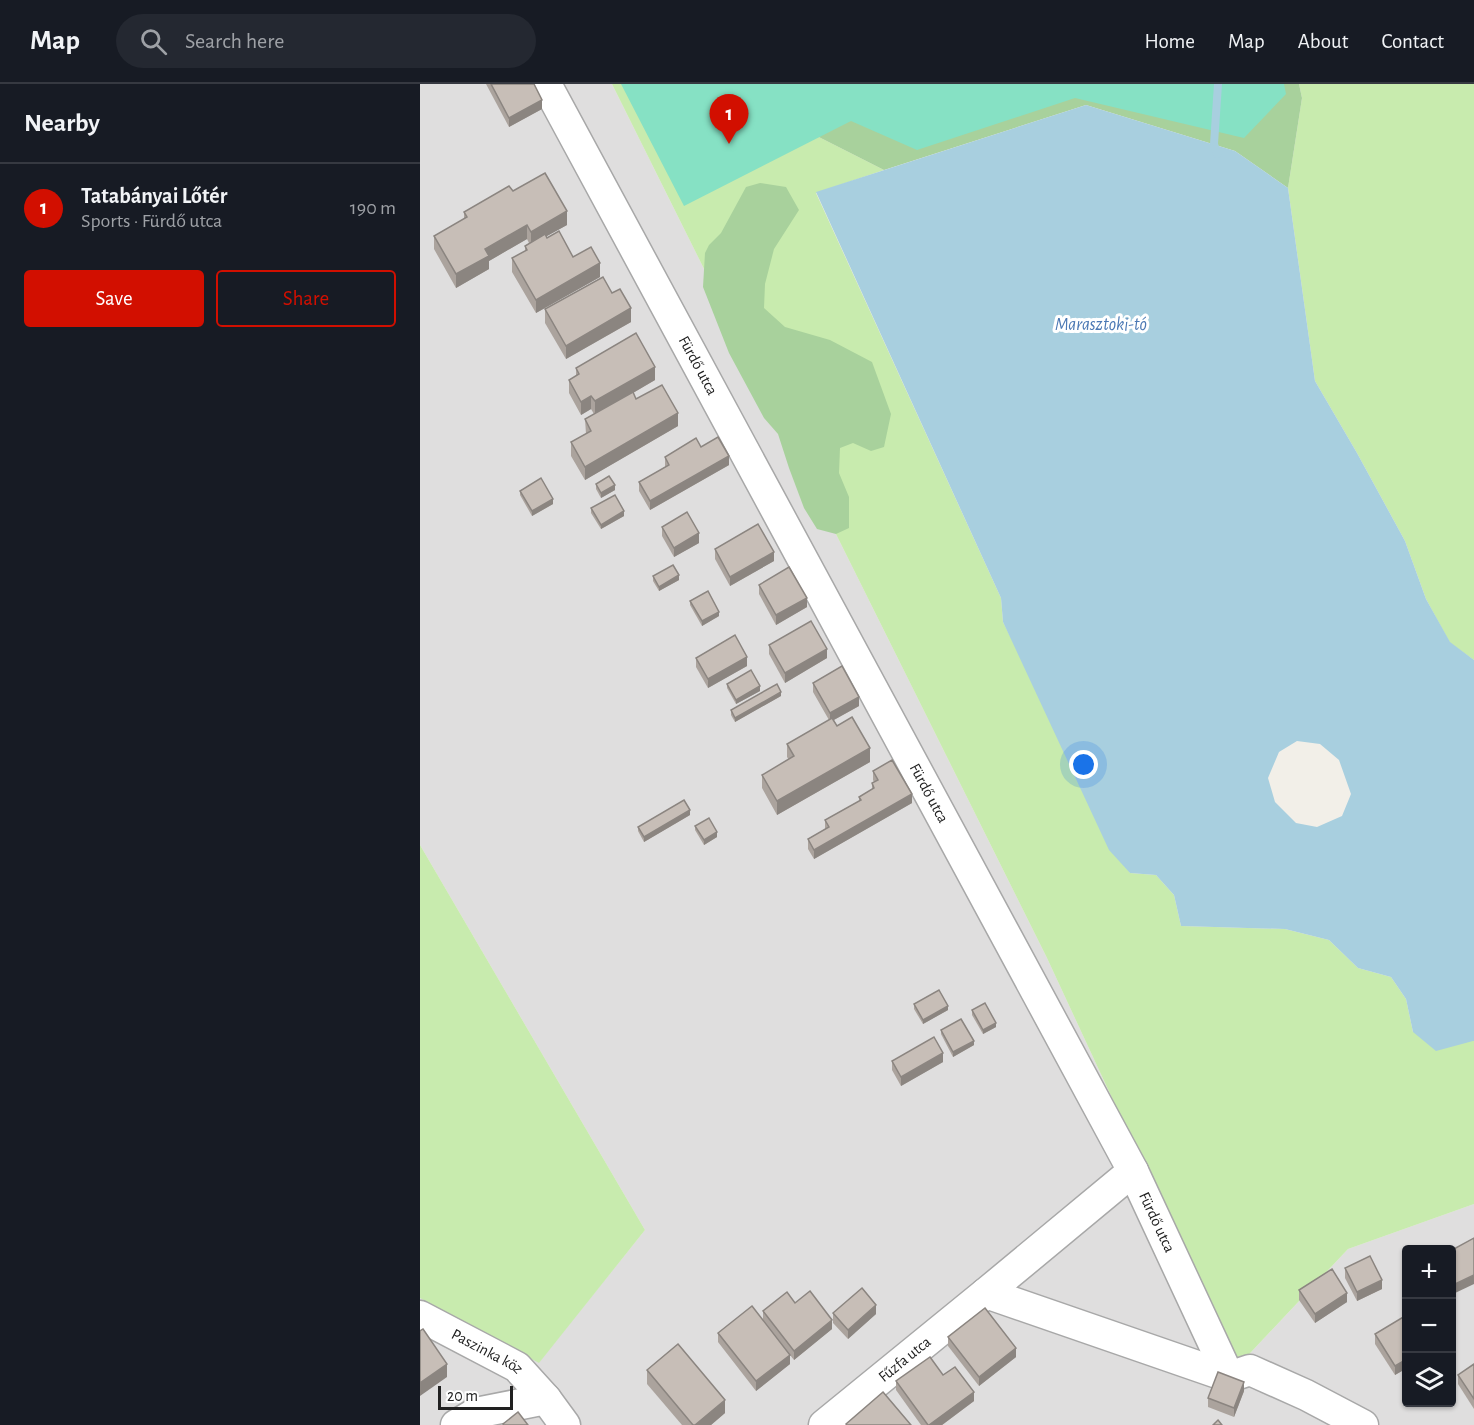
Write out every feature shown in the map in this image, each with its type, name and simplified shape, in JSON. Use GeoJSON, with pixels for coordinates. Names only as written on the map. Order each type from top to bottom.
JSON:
{"type":"FeatureCollection","features":[{"type":"Feature","properties":{"kind":"street","name":"Fürdő utca"},"geometry":{"type":"LineString","coordinates":[[546,84],[1133,1171],[1229,1377]]}},
{"type":"Feature","properties":{"kind":"street","name":"Fűzfa utca"},"geometry":{"type":"LineString","coordinates":[[824,1425],[1133,1171]]}},
{"type":"Feature","properties":{"kind":"street"},"geometry":{"type":"LineString","coordinates":[[986,1293],[1229,1377],[1250,1370],[1306,1395],[1364,1425]]}},
{"type":"Feature","properties":{"kind":"street","name":"Paszinka köz"},"geometry":{"type":"LineString","coordinates":[[420,1317],[517,1367],[546,1399],[565,1425]]}},
{"type":"Feature","properties":{"kind":"street","name":"Paszinka köz"},"geometry":{"type":"LineString","coordinates":[[456,1425],[476,1413],[546,1399]]}},
{"type":"Feature","properties":{"kind":"shaded area"},"geometry":{"type":"Polygon","coordinates":[[[420,84],[612,84],[1047,958],[1237,1367],[1348,1249],[1474,1204],[1474,1425],[420,1425],[420,1298],[539,1362],[645,1230],[420,845],[420,84]]]}},
{"type":"Feature","properties":{"kind":"green space"},"geometry":{"type":"Polygon","coordinates":[[[612,84],[714,84],[884,170],[816,193],[1001,598],[1003,622],[1130,873],[1156,875],[1174,895],[1181,926],[1285,929],[1329,940],[1358,968],[1391,977],[1406,999],[1413,1032],[1474,1041],[1474,1204],[1348,1249],[1237,1367],[1047,958],[612,84]]]}},
{"type":"Feature","properties":{"kind":"green space"},"geometry":{"type":"Polygon","coordinates":[[[621,84],[1284,84],[1286,94],[1244,138],[1075,98],[917,150],[851,121],[684,206],[621,84]]]}},
{"type":"Feature","properties":{"kind":"green space"},"geometry":{"type":"Polygon","coordinates":[[[714,84],[1299,84],[1302,98],[1288,188],[1235,151],[1086,105],[884,170],[714,84]]]}},
{"type":"Feature","properties":{"kind":"green space"},"geometry":{"type":"Polygon","coordinates":[[[1299,84],[1474,84],[1474,660],[1450,643],[1426,599],[1405,541],[1315,381],[1288,188],[1302,98],[1299,84]]]}},
{"type":"Feature","properties":{"kind":"green space"},"geometry":{"type":"Polygon","coordinates":[[[760,183],[786,187],[799,210],[774,249],[765,284],[764,308],[785,327],[830,340],[872,362],[891,414],[884,447],[871,451],[853,443],[840,448],[839,473],[849,497],[849,528],[836,534],[817,529],[804,508],[778,434],[764,418],[729,353],[703,287],[705,253],[709,245],[721,233],[746,187],[760,183]]]}},
{"type":"Feature","properties":{"kind":"green space"},"geometry":{"type":"Polygon","coordinates":[[[420,845],[645,1230],[539,1363],[420,1298],[420,845]]]}},
{"type":"Feature","properties":{"kind":"water","name":"Marasztoki-tó"},"geometry":{"type":"Polygon","coordinates":[[[1086,105],[1235,151],[1288,188],[1315,381],[1405,541],[1426,599],[1450,642],[1474,660],[1474,1041],[1436,1051],[1413,1032],[1406,999],[1391,977],[1358,968],[1329,940],[1285,929],[1181,926],[1174,895],[1156,875],[1130,873],[1109,850],[1003,622],[1001,598],[816,192],[1086,105]],[[1297,741],[1279,752],[1268,778],[1275,802],[1296,823],[1317,827],[1342,816],[1351,794],[1339,760],[1320,744],[1297,741]]]}},
{"type":"Feature","properties":{"kind":"building"},"geometry":{"type":"Polygon","coordinates":[[[491,84],[534,84],[542,100],[509,118],[491,84]]]}},
{"type":"Feature","properties":{"kind":"building"},"geometry":{"type":"Polygon","coordinates":[[[545,173],[567,211],[531,232],[527,225],[485,249],[489,256],[456,274],[434,236],[467,217],[464,212],[509,186],[513,191],[545,173]]]}},
{"type":"Feature","properties":{"kind":"building"},"geometry":{"type":"Polygon","coordinates":[[[559,231],[573,257],[591,247],[600,263],[536,300],[512,258],[527,250],[525,246],[545,234],[547,238],[559,231]]]}},
{"type":"Feature","properties":{"kind":"building"},"geometry":{"type":"Polygon","coordinates":[[[603,277],[612,293],[620,289],[631,308],[566,346],[545,309],[603,277]]]}},
{"type":"Feature","properties":{"kind":"building"},"geometry":{"type":"Polygon","coordinates":[[[636,333],[655,367],[595,401],[591,396],[581,402],[569,380],[579,374],[576,368],[636,333]]]}},
{"type":"Feature","properties":{"kind":"building"},"geometry":{"type":"Polygon","coordinates":[[[662,385],[678,413],[585,467],[571,442],[591,431],[585,419],[633,392],[636,399],[662,385]]]}},
{"type":"Feature","properties":{"kind":"building"},"geometry":{"type":"Polygon","coordinates":[[[718,437],[729,456],[650,501],[639,482],[669,465],[665,457],[696,438],[701,447],[718,437]]]}},
{"type":"Feature","properties":{"kind":"building"},"geometry":{"type":"Polygon","coordinates":[[[609,476],[615,485],[601,493],[596,484],[609,476]]]}},
{"type":"Feature","properties":{"kind":"building"},"geometry":{"type":"Polygon","coordinates":[[[541,478],[553,499],[532,511],[520,491],[541,478]]]}},
{"type":"Feature","properties":{"kind":"building"},"geometry":{"type":"Polygon","coordinates":[[[615,495],[624,511],[601,525],[591,508],[615,495]]]}},
{"type":"Feature","properties":{"kind":"building"},"geometry":{"type":"Polygon","coordinates":[[[687,512],[699,533],[674,548],[662,527],[687,512]]]}},
{"type":"Feature","properties":{"kind":"building"},"geometry":{"type":"Polygon","coordinates":[[[758,524],[774,552],[730,577],[715,549],[758,524]]]}},
{"type":"Feature","properties":{"kind":"building"},"geometry":{"type":"Polygon","coordinates":[[[673,565],[679,575],[659,587],[653,576],[673,565]]]}},
{"type":"Feature","properties":{"kind":"building"},"geometry":{"type":"Polygon","coordinates":[[[789,567],[807,598],[776,615],[759,585],[789,567]]]}},
{"type":"Feature","properties":{"kind":"building"},"geometry":{"type":"Polygon","coordinates":[[[708,591],[719,612],[702,621],[690,601],[708,591]]]}},
{"type":"Feature","properties":{"kind":"building"},"geometry":{"type":"Polygon","coordinates":[[[811,621],[827,649],[785,673],[769,645],[811,621]]]}},
{"type":"Feature","properties":{"kind":"building"},"geometry":{"type":"Polygon","coordinates":[[[735,635],[747,657],[708,679],[696,658],[735,635]]]}},
{"type":"Feature","properties":{"kind":"building"},"geometry":{"type":"Polygon","coordinates":[[[842,666],[859,697],[830,713],[813,683],[842,666]]]}},
{"type":"Feature","properties":{"kind":"building"},"geometry":{"type":"Polygon","coordinates":[[[751,670],[760,686],[736,700],[727,684],[751,670]]]}},
{"type":"Feature","properties":{"kind":"building"},"geometry":{"type":"Polygon","coordinates":[[[777,684],[781,692],[735,718],[731,710],[777,684]]]}},
{"type":"Feature","properties":{"kind":"building"},"geometry":{"type":"Polygon","coordinates":[[[852,717],[870,748],[777,801],[762,775],[794,756],[787,744],[832,718],[837,726],[852,717]]]}},
{"type":"Feature","properties":{"kind":"building"},"geometry":{"type":"Polygon","coordinates":[[[892,760],[912,794],[814,850],[808,839],[829,827],[825,820],[861,800],[859,797],[874,788],[872,783],[878,780],[873,771],[892,760]]]}},
{"type":"Feature","properties":{"kind":"building"},"geometry":{"type":"Polygon","coordinates":[[[684,800],[690,810],[644,837],[638,827],[684,800]]]}},
{"type":"Feature","properties":{"kind":"building"},"geometry":{"type":"Polygon","coordinates":[[[709,818],[717,832],[704,840],[695,826],[709,818]]]}},
{"type":"Feature","properties":{"kind":"building"},"geometry":{"type":"Polygon","coordinates":[[[939,990],[948,1006],[923,1020],[914,1004],[939,990]]]}},
{"type":"Feature","properties":{"kind":"building"},"geometry":{"type":"Polygon","coordinates":[[[985,1003],[996,1023],[983,1030],[972,1010],[985,1003]]]}},
{"type":"Feature","properties":{"kind":"building"},"geometry":{"type":"Polygon","coordinates":[[[961,1019],[974,1041],[953,1052],[941,1030],[961,1019]]]}},
{"type":"Feature","properties":{"kind":"building"},"geometry":{"type":"Polygon","coordinates":[[[934,1037],[943,1053],[901,1077],[892,1061],[934,1037]]]}},
{"type":"Feature","properties":{"kind":"building"},"geometry":{"type":"Polygon","coordinates":[[[1474,1238],[1474,1275],[1456,1284],[1456,1248],[1474,1238]]]}},
{"type":"Feature","properties":{"kind":"building"},"geometry":{"type":"Polygon","coordinates":[[[1370,1256],[1382,1280],[1357,1292],[1345,1268],[1370,1256]]]}},
{"type":"Feature","properties":{"kind":"building"},"geometry":{"type":"Polygon","coordinates":[[[1332,1269],[1347,1293],[1315,1314],[1299,1290],[1332,1269]]]}},
{"type":"Feature","properties":{"kind":"building"},"geometry":{"type":"Polygon","coordinates":[[[862,1288],[876,1305],[848,1330],[833,1313],[862,1288]]]}},
{"type":"Feature","properties":{"kind":"building"},"geometry":{"type":"Polygon","coordinates":[[[810,1291],[832,1320],[794,1351],[763,1311],[787,1292],[795,1303],[810,1291]]]}},
{"type":"Feature","properties":{"kind":"building"},"geometry":{"type":"Polygon","coordinates":[[[752,1306],[790,1355],[756,1381],[718,1333],[752,1306]]]}},
{"type":"Feature","properties":{"kind":"building"},"geometry":{"type":"Polygon","coordinates":[[[985,1308],[1016,1348],[979,1377],[948,1337],[985,1308]]]}},
{"type":"Feature","properties":{"kind":"building"},"geometry":{"type":"Polygon","coordinates":[[[1402,1318],[1402,1362],[1395,1366],[1375,1334],[1402,1318]]]}},
{"type":"Feature","properties":{"kind":"building"},"geometry":{"type":"Polygon","coordinates":[[[423,1329],[447,1364],[420,1383],[420,1331],[423,1329]]]}},
{"type":"Feature","properties":{"kind":"building"},"geometry":{"type":"Polygon","coordinates":[[[678,1344],[725,1400],[695,1425],[647,1370],[678,1344]]]}},
{"type":"Feature","properties":{"kind":"building"},"geometry":{"type":"Polygon","coordinates":[[[930,1357],[943,1375],[955,1367],[974,1392],[928,1425],[896,1381],[930,1357]]]}},
{"type":"Feature","properties":{"kind":"building"},"geometry":{"type":"Polygon","coordinates":[[[1474,1364],[1474,1399],[1458,1375],[1474,1364]]]}},
{"type":"Feature","properties":{"kind":"building"},"geometry":{"type":"Polygon","coordinates":[[[1218,1372],[1244,1382],[1234,1408],[1208,1398],[1218,1372]]]}},
{"type":"Feature","properties":{"kind":"building"},"geometry":{"type":"Polygon","coordinates":[[[883,1392],[911,1425],[846,1424],[883,1392]]]}},
{"type":"Feature","properties":{"kind":"building"},"geometry":{"type":"Polygon","coordinates":[[[518,1412],[528,1425],[503,1424],[518,1412]]]}},
{"type":"Feature","properties":{"kind":"waterway"},"geometry":{"type":"LineString","coordinates":[[1217,154],[1214,144],[1218,84]]}},
{"type":"Feature","properties":{"kind":"place","name":"Tatabányai Lőtér"},"geometry":{"type":"Point","coordinates":[729,144]}}]}
